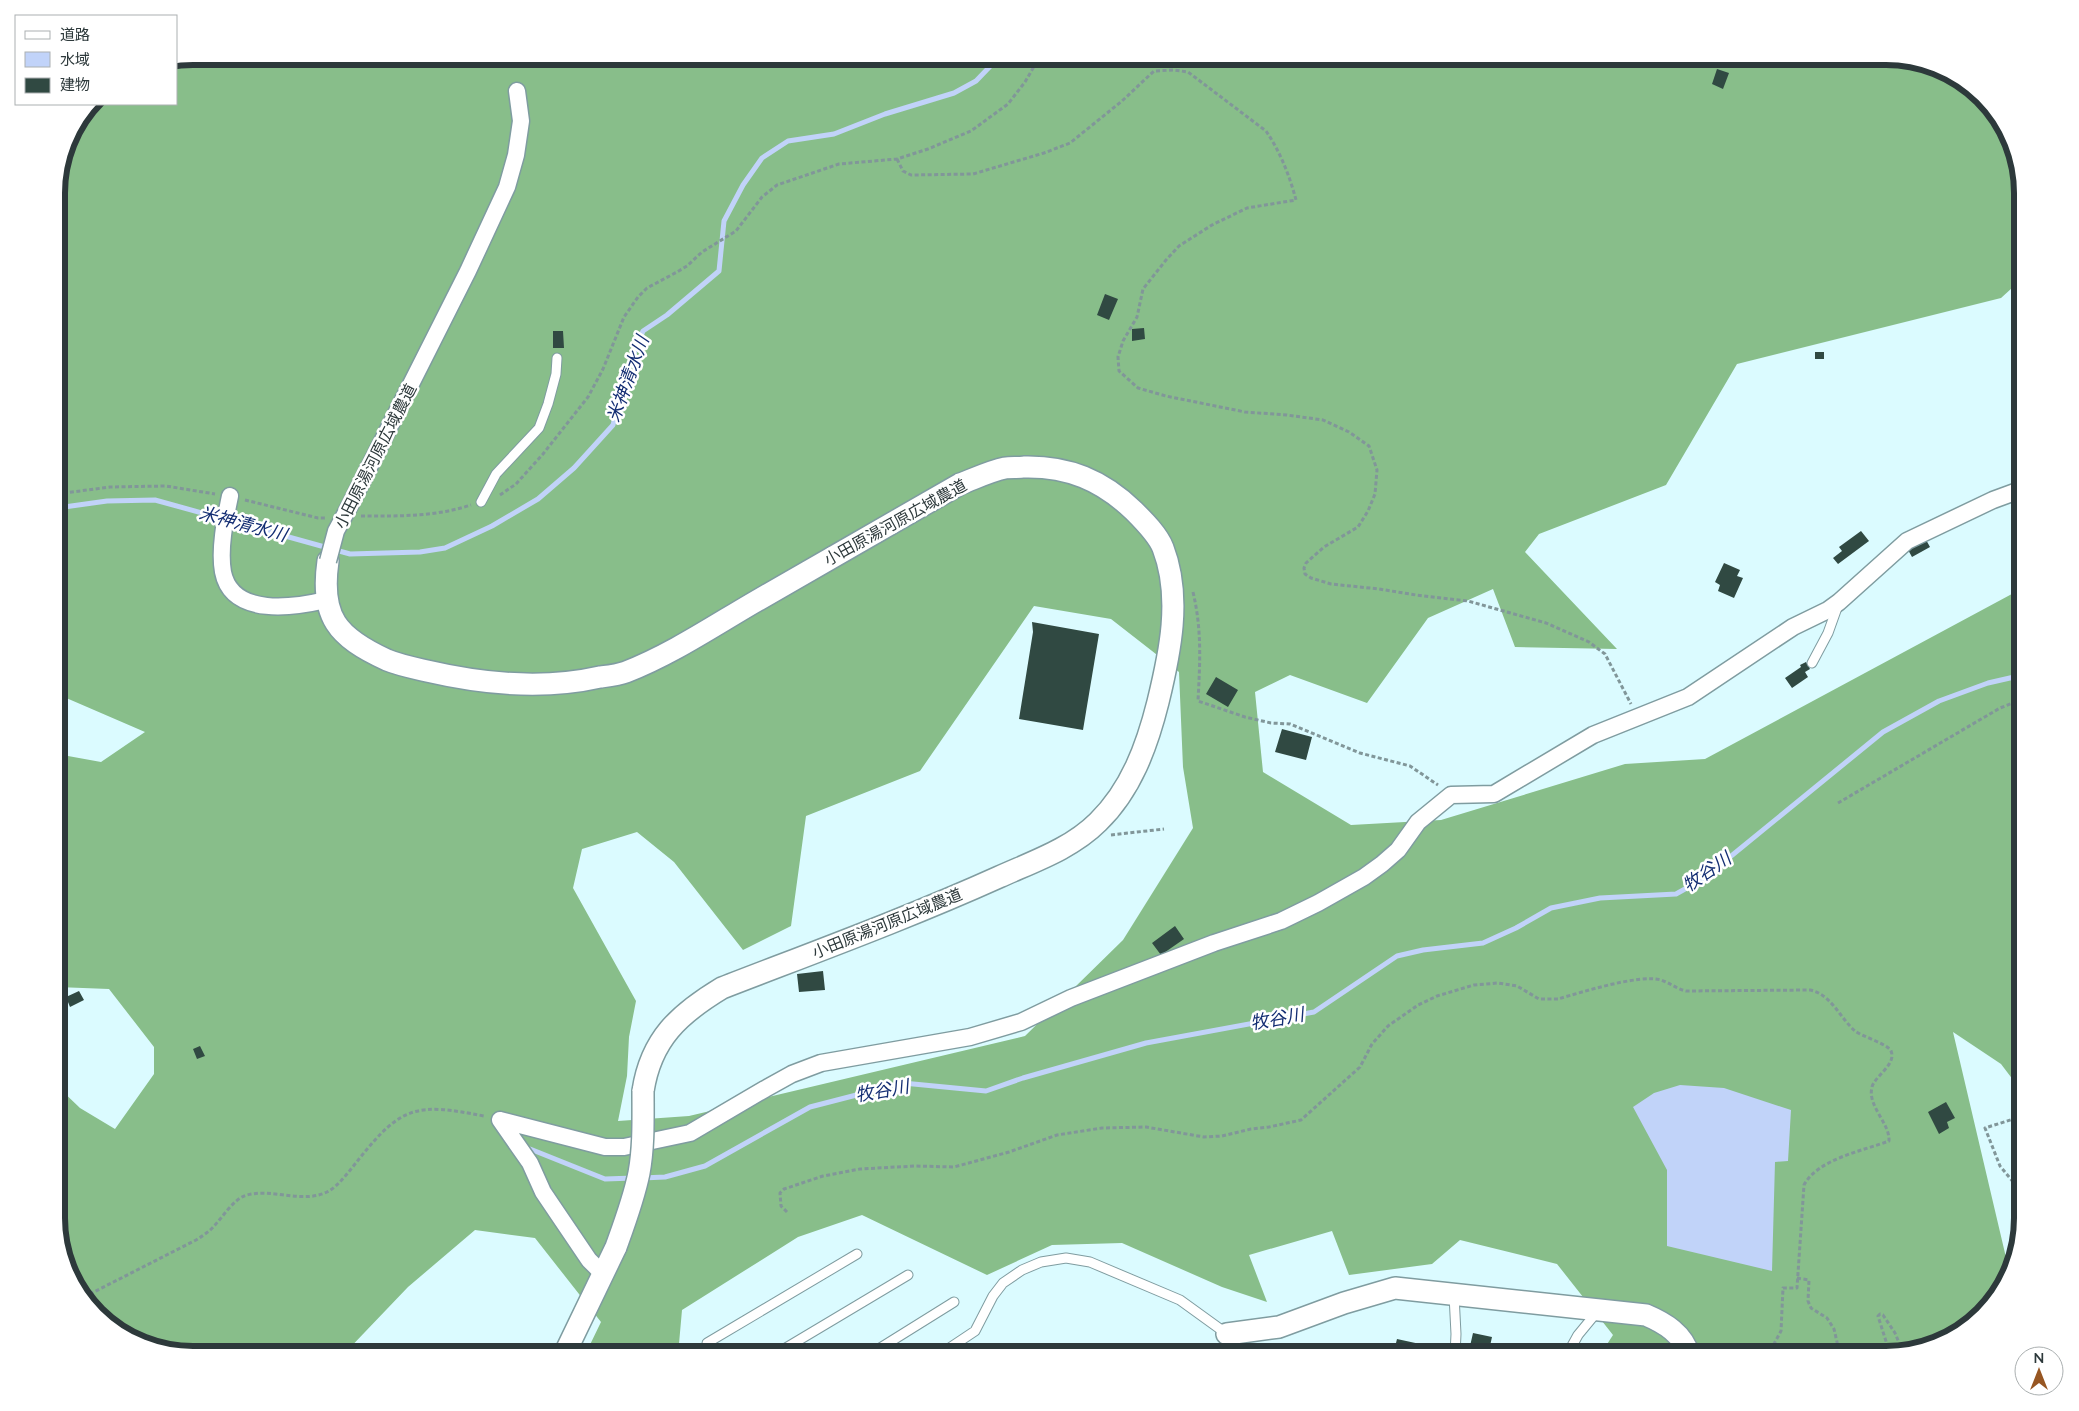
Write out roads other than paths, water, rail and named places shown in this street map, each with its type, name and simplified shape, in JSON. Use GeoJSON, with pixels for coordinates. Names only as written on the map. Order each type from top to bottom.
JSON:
{"type":"FeatureCollection","features":[{"type":"Feature","properties":{"kind":"street","name":"小田原湯河原広域農道"},"geometry":{"type":"LineString","coordinates":[[517,91],[521,121],[516,155],[507,187],[354,512],[336,531],[325,580],[326,600],[335,623],[347,637],[362,648],[394,663],[456,678],[509,684],[578,682],[625,672],[675,648],[960,484],[1005,468],[1045,467],[1077,473],[1103,486],[1125,502],[1144,520],[1163,546],[1169,569],[1172,594],[1169,658],[1151,731],[1136,768],[1118,800],[1091,828],[1064,847],[977,887],[887,925],[722,988],[699,1002],[678,1019],[652,1055],[644,1091],[644,1124],[639,1172],[629,1210],[604,1274],[568,1346]]}},
{"type":"Feature","properties":{"kind":"street"},"geometry":{"type":"LineString","coordinates":[[604,1274],[589,1260],[543,1192],[530,1162],[500,1120],[605,1147],[624,1147],[690,1132],[792,1074],[821,1063],[970,1037],[1021,1022],[1070,998],[1214,943],[1281,921],[1318,903],[1364,877],[1382,864],[1398,850],[1418,822],[1429,811],[1451,795],[1494,794],[1539,769],[1575,744],[1688,696],[1793,627],[1840,602],[1907,541],[1993,500],[2014,492]]}},
{"type":"Feature","properties":{"kind":"street"},"geometry":{"type":"LineString","coordinates":[[229,501],[222,552],[225,578],[232,590],[254,604],[273,607],[298,606],[326,600]]}},
{"type":"Feature","properties":{"kind":"street"},"geometry":{"type":"LineString","coordinates":[[1227,1334],[1279,1327],[1344,1303],[1395,1288],[1646,1315],[1664,1323],[1677,1334],[1684,1346]]}},
{"type":"Feature","properties":{"kind":"lane"},"geometry":{"type":"LineString","coordinates":[[481,502],[496,474],[538,428],[554,381],[558,358]]}},
{"type":"Feature","properties":{"kind":"lane"},"geometry":{"type":"LineString","coordinates":[[1812,663],[1828,633],[1840,602]]}},
{"type":"Feature","properties":{"kind":"lane"},"geometry":{"type":"LineString","coordinates":[[708,1346],[708,1343],[857,1254]]}},
{"type":"Feature","properties":{"kind":"lane"},"geometry":{"type":"LineString","coordinates":[[952,1346],[975,1331],[993,1296],[1004,1283],[1022,1270],[1041,1262],[1066,1258],[1090,1262],[1180,1300],[1227,1334],[1230,1346]]}},
{"type":"Feature","properties":{"kind":"lane"},"geometry":{"type":"LineString","coordinates":[[789,1346],[908,1275]]}},
{"type":"Feature","properties":{"kind":"lane"},"geometry":{"type":"LineString","coordinates":[[1454,1293],[1455,1346]]}},
{"type":"Feature","properties":{"kind":"lane"},"geometry":{"type":"LineString","coordinates":[[883,1346],[954,1302]]}},
{"type":"Feature","properties":{"kind":"lane"},"geometry":{"type":"LineString","coordinates":[[1572,1346],[1578,1335],[1598,1310]]}},
{"type":"Feature","properties":{"kind":"water"},"geometry":{"type":"Polygon","coordinates":[[[1680,1085],[1724,1088],[1791,1110],[1788,1161],[1775,1162],[1772,1271],[1667,1246],[1667,1170],[1633,1107],[1654,1093],[1680,1085]]]}},
{"type":"Feature","properties":{"kind":"waterway","name":"米神清水川"},"geometry":{"type":"LineString","coordinates":[[65,507],[107,501],[155,500],[350,554],[420,552],[445,548],[492,526],[538,499],[574,468],[613,425],[626,373],[643,331],[667,315],[719,271],[724,221],[743,185],[762,158],[788,141],[834,134],[885,114],[954,93],[976,81],[991,65]]}},
{"type":"Feature","properties":{"kind":"waterway","name":"牧谷川"},"geometry":{"type":"LineString","coordinates":[[642,1178],[665,1177],[705,1166],[810,1107],[903,1083],[986,1091],[1023,1078],[1146,1043],[1314,1012],[1397,956],[1423,950],[1483,943],[1516,928],[1551,908],[1600,898],[1676,894],[1703,879],[1883,732],[1939,701],[1988,683],[2014,677]]}},
{"type":"Feature","properties":{"kind":"waterway","name":"牧谷川"},"geometry":{"type":"LineString","coordinates":[[530,1149],[605,1179],[634,1178]]}}]}
